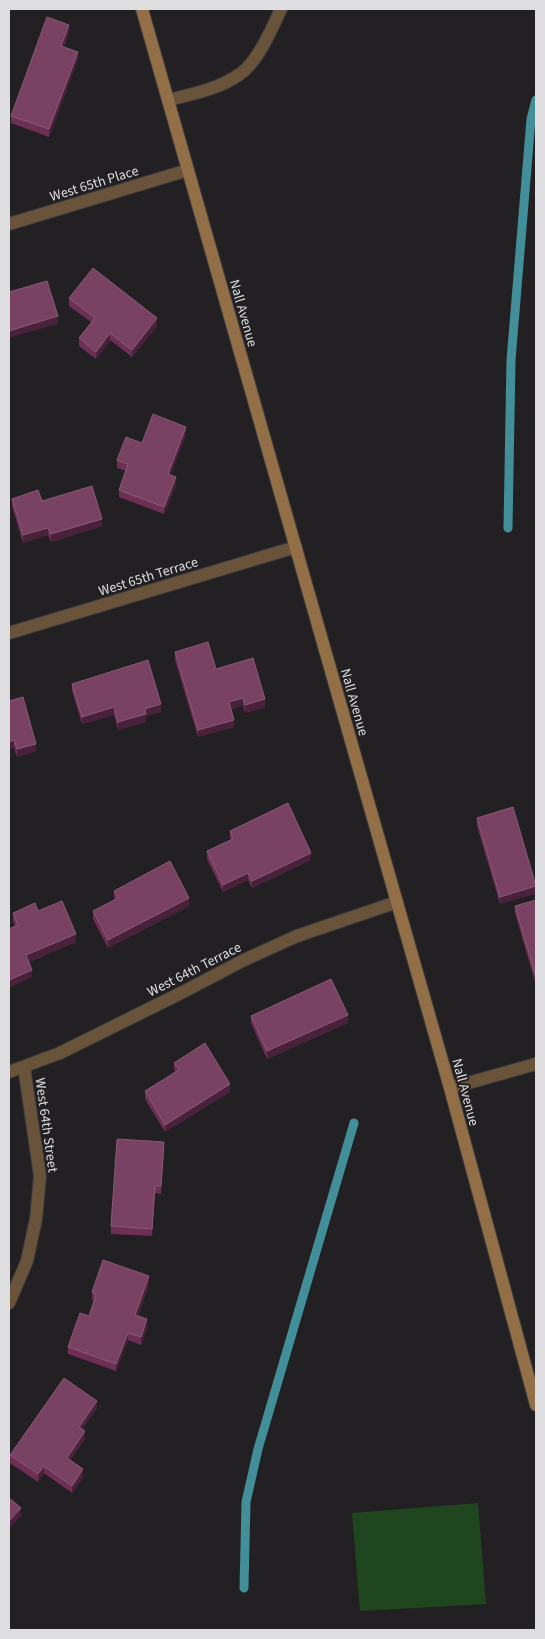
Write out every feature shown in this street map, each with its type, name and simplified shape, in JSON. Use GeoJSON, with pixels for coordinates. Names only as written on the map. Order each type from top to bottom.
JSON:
{"type":"FeatureCollection","features":[{"type":"Feature","properties":{"kind":"main road","name":"Nall Avenue"},"geometry":{"type":"LineString","coordinates":[[142,9],[450,1088],[536,1405]]}},
{"type":"Feature","properties":{"kind":"street"},"geometry":{"type":"LineString","coordinates":[[168,100],[221,85],[242,73],[257,56],[281,9]]}},
{"type":"Feature","properties":{"kind":"street","name":"West 65th Place"},"geometry":{"type":"LineString","coordinates":[[9,224],[188,170]]}},
{"type":"Feature","properties":{"kind":"street","name":"West 65th Terrace"},"geometry":{"type":"LineString","coordinates":[[9,633],[296,547]]}},
{"type":"Feature","properties":{"kind":"street","name":"West 64th Terrace"},"geometry":{"type":"LineString","coordinates":[[9,1072],[68,1049],[244,960],[297,936],[397,902]]}},
{"type":"Feature","properties":{"kind":"street"},"geometry":{"type":"LineString","coordinates":[[450,1088],[536,1064]]}},
{"type":"Feature","properties":{"kind":"street","name":"West 64th Street"},"geometry":{"type":"LineString","coordinates":[[9,1303],[27,1261],[36,1219],[40,1176],[24,1067]]}},
{"type":"Feature","properties":{"kind":"green space"},"geometry":{"type":"Polygon","coordinates":[[[478,1503],[486,1604],[360,1611],[352,1513],[478,1503]]]}},
{"type":"Feature","properties":{"kind":"building"},"geometry":{"type":"Polygon","coordinates":[[[47,17],[69,25],[61,46],[78,52],[49,129],[11,116],[47,17]]]}},
{"type":"Feature","properties":{"kind":"building"},"geometry":{"type":"Polygon","coordinates":[[[93,268],[157,318],[132,350],[110,333],[96,352],[79,338],[95,318],[69,298],[93,268]]]}},
{"type":"Feature","properties":{"kind":"building"},"geometry":{"type":"Polygon","coordinates":[[[47,281],[58,316],[9,331],[9,292],[47,281]]]}},
{"type":"Feature","properties":{"kind":"building"},"geometry":{"type":"Polygon","coordinates":[[[153,414],[186,427],[168,474],[176,477],[164,507],[119,490],[128,464],[117,460],[126,437],[142,443],[153,414]]]}},
{"type":"Feature","properties":{"kind":"building"},"geometry":{"type":"Polygon","coordinates":[[[92,486],[102,519],[51,534],[48,528],[23,535],[12,499],[38,490],[42,501],[92,486]]]}},
{"type":"Feature","properties":{"kind":"building"},"geometry":{"type":"Polygon","coordinates":[[[208,642],[216,669],[253,658],[265,699],[245,705],[243,698],[229,702],[234,720],[198,730],[175,652],[208,642]]]}},
{"type":"Feature","properties":{"kind":"building"},"geometry":{"type":"Polygon","coordinates":[[[148,660],[161,704],[145,709],[146,714],[118,722],[114,707],[82,717],[72,684],[148,660]]]}},
{"type":"Feature","properties":{"kind":"building"},"geometry":{"type":"Polygon","coordinates":[[[23,697],[36,744],[17,749],[14,740],[9,742],[9,701],[23,697]]]}},
{"type":"Feature","properties":{"kind":"building"},"geometry":{"type":"Polygon","coordinates":[[[288,803],[311,853],[252,881],[248,873],[223,885],[207,851],[233,839],[230,831],[288,803]]]}},
{"type":"Feature","properties":{"kind":"building"},"geometry":{"type":"Polygon","coordinates":[[[513,807],[536,886],[500,897],[477,818],[513,807]]]}},
{"type":"Feature","properties":{"kind":"building"},"geometry":{"type":"Polygon","coordinates":[[[170,861],[189,898],[108,940],[93,911],[118,898],[114,891],[170,861]]]}},
{"type":"Feature","properties":{"kind":"building"},"geometry":{"type":"Polygon","coordinates":[[[536,900],[536,977],[515,906],[536,900]]]}},
{"type":"Feature","properties":{"kind":"building"},"geometry":{"type":"Polygon","coordinates":[[[62,901],[76,934],[26,955],[32,970],[9,980],[9,929],[18,925],[13,913],[35,903],[38,911],[62,901]]]}},
{"type":"Feature","properties":{"kind":"building"},"geometry":{"type":"Polygon","coordinates":[[[331,979],[348,1015],[267,1051],[251,1016],[331,979]]]}},
{"type":"Feature","properties":{"kind":"building"},"geometry":{"type":"Polygon","coordinates":[[[205,1043],[230,1084],[165,1125],[145,1091],[179,1070],[174,1063],[205,1043]]]}},
{"type":"Feature","properties":{"kind":"building"},"geometry":{"type":"Polygon","coordinates":[[[117,1139],[164,1142],[161,1186],[155,1186],[152,1229],[111,1226],[117,1139]]]}},
{"type":"Feature","properties":{"kind":"building"},"geometry":{"type":"Polygon","coordinates":[[[103,1260],[149,1276],[135,1315],[147,1319],[141,1337],[128,1333],[116,1364],[68,1347],[80,1313],[89,1316],[96,1295],[92,1292],[103,1260]]]}},
{"type":"Feature","properties":{"kind":"building"},"geometry":{"type":"Polygon","coordinates":[[[64,1378],[97,1401],[79,1427],[85,1431],[67,1458],[83,1469],[72,1486],[44,1466],[38,1474],[10,1455],[64,1378]]]}},
{"type":"Feature","properties":{"kind":"building"},"geometry":{"type":"Polygon","coordinates":[[[9,1498],[21,1508],[9,1521],[9,1498]]]}},
{"type":"Feature","properties":{"kind":"waterway"},"geometry":{"type":"LineString","coordinates":[[508,528],[511,360],[531,119],[536,100]]}},
{"type":"Feature","properties":{"kind":"waterway"},"geometry":{"type":"LineString","coordinates":[[244,1588],[246,1502],[258,1449],[354,1123]]}}]}
